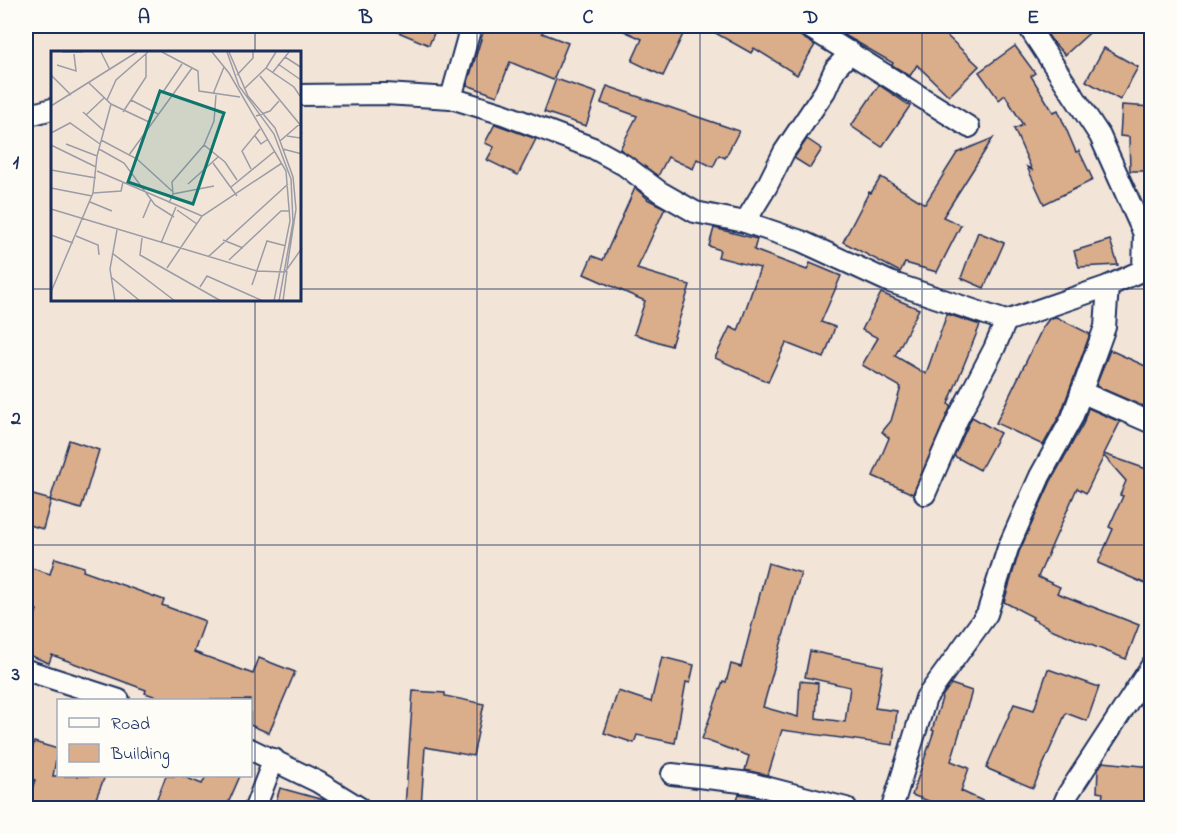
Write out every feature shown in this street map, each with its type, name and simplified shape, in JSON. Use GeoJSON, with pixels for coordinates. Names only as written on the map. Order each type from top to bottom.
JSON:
{"type":"FeatureCollection","features":[{"type":"Feature","properties":{"kind":"street"},"geometry":{"type":"LineString","coordinates":[[451,98],[471,26]]}},
{"type":"Feature","properties":{"kind":"street"},"geometry":{"type":"LineString","coordinates":[[807,26],[969,127]]}},
{"type":"Feature","properties":{"kind":"street"},"geometry":{"type":"LineString","coordinates":[[302,95],[385,94],[451,98],[503,114],[593,148],[624,165],[660,192],[695,212],[745,222],[801,241],[890,282],[1006,321],[1147,271],[1144,234],[1100,136],[1028,26]]}},
{"type":"Feature","properties":{"kind":"street"},"geometry":{"type":"LineString","coordinates":[[745,222],[784,152],[825,91],[835,69],[851,52]]}},
{"type":"Feature","properties":{"kind":"street"},"geometry":{"type":"LineString","coordinates":[[26,116],[51,108]]}},
{"type":"Feature","properties":{"kind":"street"},"geometry":{"type":"LineString","coordinates":[[891,808],[926,698],[987,614],[1008,548],[1040,476],[1072,418],[1105,327],[1108,286]]}},
{"type":"Feature","properties":{"kind":"street"},"geometry":{"type":"LineString","coordinates":[[925,494],[958,418],[1006,321]]}},
{"type":"Feature","properties":{"kind":"street"},"geometry":{"type":"LineString","coordinates":[[1081,392],[1152,423]]}},
{"type":"Feature","properties":{"kind":"street"},"geometry":{"type":"LineString","coordinates":[[1062,808],[1068,794],[1152,665]]}},
{"type":"Feature","properties":{"kind":"street"},"geometry":{"type":"LineString","coordinates":[[26,670],[116,699]]}},
{"type":"Feature","properties":{"kind":"street"},"geometry":{"type":"LineString","coordinates":[[252,750],[318,782],[360,808]]}},
{"type":"Feature","properties":{"kind":"street"},"geometry":{"type":"LineString","coordinates":[[255,808],[274,759]]}},
{"type":"Feature","properties":{"kind":"street"},"geometry":{"type":"LineString","coordinates":[[672,774],[750,783],[846,808]]}},
{"type":"Feature","properties":{"kind":"building"},"geometry":{"type":"Polygon","coordinates":[[[384,26],[437,26],[429,45],[384,26]]]}},
{"type":"Feature","properties":{"kind":"building"},"geometry":{"type":"Polygon","coordinates":[[[485,26],[545,26],[542,33],[568,43],[553,80],[510,62],[497,96],[467,85],[485,26]]]}},
{"type":"Feature","properties":{"kind":"building"},"geometry":{"type":"Polygon","coordinates":[[[613,26],[687,26],[663,76],[632,61],[642,39],[613,26]]]}},
{"type":"Feature","properties":{"kind":"building"},"geometry":{"type":"Polygon","coordinates":[[[703,26],[784,26],[815,45],[797,75],[754,48],[751,53],[703,26]]]}},
{"type":"Feature","properties":{"kind":"building"},"geometry":{"type":"Polygon","coordinates":[[[829,26],[952,26],[945,34],[979,66],[949,96],[917,65],[910,76],[892,65],[893,63],[829,26]]]}},
{"type":"Feature","properties":{"kind":"building"},"geometry":{"type":"Polygon","coordinates":[[[1042,26],[1097,26],[1065,55],[1042,26]]]}},
{"type":"Feature","properties":{"kind":"building"},"geometry":{"type":"Polygon","coordinates":[[[1015,46],[1035,73],[1031,76],[1053,112],[1058,110],[1076,152],[1079,151],[1093,180],[1044,204],[1027,167],[1032,170],[1014,129],[1023,125],[1005,95],[999,100],[979,72],[1015,46]]]}},
{"type":"Feature","properties":{"kind":"building"},"geometry":{"type":"Polygon","coordinates":[[[1104,48],[1138,67],[1120,100],[1086,81],[1104,48]]]}},
{"type":"Feature","properties":{"kind":"building"},"geometry":{"type":"Polygon","coordinates":[[[556,79],[597,93],[586,126],[544,112],[556,79]]]}},
{"type":"Feature","properties":{"kind":"building"},"geometry":{"type":"Polygon","coordinates":[[[879,85],[910,106],[882,147],[851,126],[879,85]]]}},
{"type":"Feature","properties":{"kind":"building"},"geometry":{"type":"Polygon","coordinates":[[[607,86],[739,131],[725,158],[719,155],[713,167],[697,159],[693,169],[668,157],[658,176],[620,149],[637,116],[601,103],[607,86]]]}},
{"type":"Feature","properties":{"kind":"building"},"geometry":{"type":"Polygon","coordinates":[[[1122,105],[1152,107],[1152,171],[1130,171],[1129,137],[1120,136],[1122,105]]]}},
{"type":"Feature","properties":{"kind":"building"},"geometry":{"type":"Polygon","coordinates":[[[495,124],[536,139],[518,175],[487,160],[494,147],[485,143],[495,124]]]}},
{"type":"Feature","properties":{"kind":"building"},"geometry":{"type":"Polygon","coordinates":[[[993,138],[943,217],[961,225],[937,272],[905,263],[900,272],[843,242],[869,192],[871,193],[881,177],[925,204],[957,153],[993,138]]]}},
{"type":"Feature","properties":{"kind":"building"},"geometry":{"type":"Polygon","coordinates":[[[807,139],[822,149],[810,168],[794,158],[807,139]]]}},
{"type":"Feature","properties":{"kind":"building"},"geometry":{"type":"Polygon","coordinates":[[[635,188],[647,199],[665,208],[637,269],[690,285],[671,346],[634,334],[645,301],[584,274],[592,256],[603,260],[635,188]]]}},
{"type":"Feature","properties":{"kind":"building"},"geometry":{"type":"Polygon","coordinates":[[[714,228],[757,239],[754,250],[807,270],[810,263],[841,276],[821,322],[835,327],[824,358],[786,343],[768,382],[715,358],[730,327],[738,331],[760,268],[718,257],[720,250],[709,246],[714,228]]]}},
{"type":"Feature","properties":{"kind":"building"},"geometry":{"type":"Polygon","coordinates":[[[978,232],[1004,243],[984,288],[961,278],[978,232]]]}},
{"type":"Feature","properties":{"kind":"building"},"geometry":{"type":"Polygon","coordinates":[[[1110,240],[1118,265],[1079,267],[1074,251],[1110,240]]]}},
{"type":"Feature","properties":{"kind":"building"},"geometry":{"type":"Polygon","coordinates":[[[881,293],[919,309],[895,356],[926,374],[947,314],[980,325],[948,404],[951,406],[913,494],[873,476],[889,438],[882,432],[891,421],[901,387],[862,365],[878,338],[862,330],[881,293]]]}},
{"type":"Feature","properties":{"kind":"building"},"geometry":{"type":"Polygon","coordinates":[[[1056,317],[1090,334],[1061,413],[1043,445],[996,423],[1043,327],[1049,319],[1056,317]]]}},
{"type":"Feature","properties":{"kind":"building"},"geometry":{"type":"Polygon","coordinates":[[[1110,350],[1152,369],[1152,407],[1140,405],[1096,386],[1110,350]]]}},
{"type":"Feature","properties":{"kind":"building"},"geometry":{"type":"Polygon","coordinates":[[[1088,408],[1120,422],[1104,454],[1152,471],[1146,490],[1152,492],[1152,576],[1148,585],[1098,563],[1113,529],[1109,527],[1123,496],[1120,495],[1126,481],[1104,456],[1086,493],[1077,488],[1038,577],[1060,587],[1057,593],[1139,625],[1126,659],[1048,628],[1032,619],[1033,617],[1004,602],[1019,552],[1051,481],[1083,424],[1088,408]]]}},
{"type":"Feature","properties":{"kind":"building"},"geometry":{"type":"Polygon","coordinates":[[[972,417],[1000,433],[980,470],[954,456],[972,417]]]}},
{"type":"Feature","properties":{"kind":"building"},"geometry":{"type":"Polygon","coordinates":[[[69,440],[99,450],[81,509],[50,500],[69,440]]]}},
{"type":"Feature","properties":{"kind":"building"},"geometry":{"type":"Polygon","coordinates":[[[26,493],[51,500],[43,529],[26,524],[26,493]]]}},
{"type":"Feature","properties":{"kind":"building"},"geometry":{"type":"Polygon","coordinates":[[[55,558],[84,567],[83,571],[164,600],[162,605],[205,621],[194,652],[253,674],[259,658],[295,672],[269,733],[252,726],[252,699],[163,699],[145,693],[146,690],[52,655],[49,663],[26,654],[26,642],[37,610],[26,607],[26,566],[50,574],[55,558]]]}},
{"type":"Feature","properties":{"kind":"building"},"geometry":{"type":"Polygon","coordinates":[[[768,563],[801,573],[763,707],[798,717],[800,681],[818,683],[816,718],[845,722],[850,687],[805,677],[810,651],[883,666],[875,708],[897,711],[893,745],[782,730],[768,775],[745,770],[749,756],[702,739],[723,681],[726,682],[731,664],[741,667],[768,563]]]}},
{"type":"Feature","properties":{"kind":"building"},"geometry":{"type":"Polygon","coordinates":[[[662,657],[694,665],[690,683],[686,682],[675,743],[637,735],[634,743],[604,733],[618,691],[651,702],[662,657]]]}},
{"type":"Feature","properties":{"kind":"building"},"geometry":{"type":"Polygon","coordinates":[[[1048,669],[1099,687],[1087,721],[1066,713],[1033,788],[986,768],[1014,704],[1034,710],[1048,669]]]}},
{"type":"Feature","properties":{"kind":"building"},"geometry":{"type":"Polygon","coordinates":[[[951,684],[972,691],[951,761],[969,768],[961,791],[998,808],[948,808],[912,795],[934,731],[932,730],[943,695],[951,684]]]}},
{"type":"Feature","properties":{"kind":"building"},"geometry":{"type":"Polygon","coordinates":[[[413,691],[445,693],[445,696],[484,704],[473,756],[425,747],[421,808],[405,808],[413,691]]]}},
{"type":"Feature","properties":{"kind":"building"},"geometry":{"type":"Polygon","coordinates":[[[34,742],[57,749],[53,776],[105,777],[92,808],[26,808],[35,780],[26,777],[34,742]]]}},
{"type":"Feature","properties":{"kind":"building"},"geometry":{"type":"Polygon","coordinates":[[[1103,762],[1152,767],[1152,808],[1101,808],[1103,793],[1097,792],[1098,769],[1103,762]]]}},
{"type":"Feature","properties":{"kind":"building"},"geometry":{"type":"Polygon","coordinates":[[[166,777],[184,777],[202,784],[206,777],[240,777],[226,808],[153,808],[166,777]]]}},
{"type":"Feature","properties":{"kind":"building"},"geometry":{"type":"Polygon","coordinates":[[[280,788],[327,801],[335,808],[274,808],[280,788]]]}},
{"type":"Feature","properties":{"kind":"building"},"geometry":{"type":"Polygon","coordinates":[[[739,794],[761,798],[758,808],[736,802],[739,794]]]}}]}
